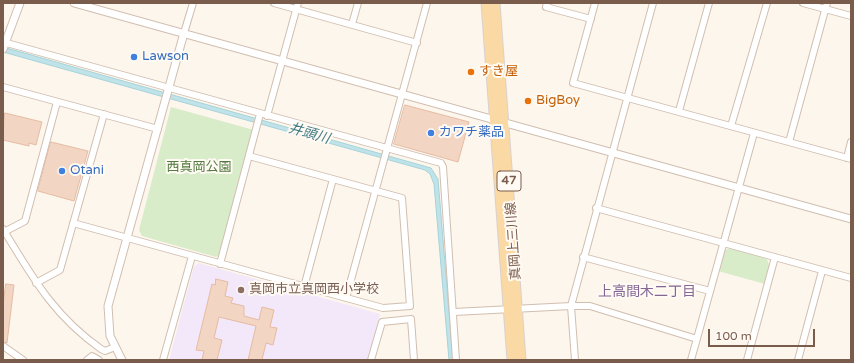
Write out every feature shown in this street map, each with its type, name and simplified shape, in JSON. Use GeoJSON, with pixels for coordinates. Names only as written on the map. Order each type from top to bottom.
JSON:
{"type":"FeatureCollection","features":[{"type":"Feature","properties":{"kind":"main road","name":"真岡上三川線"},"geometry":{"type":"LineString","coordinates":[[486,3],[495,120],[514,308],[521,360]]}},
{"type":"Feature","properties":{"kind":"main road","name":"真岡上三川線"},"geometry":{"type":"LineString","coordinates":[[495,3],[505,122],[514,308],[512,360]]}},
{"type":"Feature","properties":{"kind":"street"},"geometry":{"type":"LineString","coordinates":[[20,3],[4,44],[442,163],[454,312],[456,360]]}},
{"type":"Feature","properties":{"kind":"street"},"geometry":{"type":"LineString","coordinates":[[74,3],[851,219]]}},
{"type":"Feature","properties":{"kind":"street"},"geometry":{"type":"LineString","coordinates":[[122,360],[115,347],[109,330],[108,306],[193,3]]}},
{"type":"Feature","properties":{"kind":"street"},"geometry":{"type":"LineString","coordinates":[[274,3],[298,6],[352,24],[417,42]]}},
{"type":"Feature","properties":{"kind":"street"},"geometry":{"type":"LineString","coordinates":[[352,24],[358,3]]}},
{"type":"Feature","properties":{"kind":"street"},"geometry":{"type":"LineString","coordinates":[[346,298],[427,3]]}},
{"type":"Feature","properties":{"kind":"street"},"geometry":{"type":"LineString","coordinates":[[546,3],[546,7],[591,20]]}},
{"type":"Feature","properties":{"kind":"street"},"geometry":{"type":"LineString","coordinates":[[595,3],[573,83],[849,159],[851,142]]}},
{"type":"Feature","properties":{"kind":"street"},"geometry":{"type":"LineString","coordinates":[[575,360],[571,306],[626,97],[653,3]]}},
{"type":"Feature","properties":{"kind":"street"},"geometry":{"type":"LineString","coordinates":[[679,111],[709,3]]}},
{"type":"Feature","properties":{"kind":"street"},"geometry":{"type":"LineString","coordinates":[[731,126],[766,3]]}},
{"type":"Feature","properties":{"kind":"street"},"geometry":{"type":"LineString","coordinates":[[802,3],[826,6],[851,16]]}},
{"type":"Feature","properties":{"kind":"street"},"geometry":{"type":"LineString","coordinates":[[267,116],[298,6]]}},
{"type":"Feature","properties":{"kind":"street"},"geometry":{"type":"LineString","coordinates":[[789,142],[826,6]]}},
{"type":"Feature","properties":{"kind":"street"},"geometry":{"type":"LineString","coordinates":[[3,87],[158,129]]}},
{"type":"Feature","properties":{"kind":"street"},"geometry":{"type":"LineString","coordinates":[[58,102],[25,221],[4,231],[36,283],[58,312],[94,344],[105,351],[115,347]]}},
{"type":"Feature","properties":{"kind":"street"},"geometry":{"type":"LineString","coordinates":[[36,283],[60,270],[104,114]]}},
{"type":"Feature","properties":{"kind":"street"},"geometry":{"type":"LineString","coordinates":[[220,264],[260,114]]}},
{"type":"Feature","properties":{"kind":"street"},"geometry":{"type":"LineString","coordinates":[[691,360],[754,133]]}},
{"type":"Feature","properties":{"kind":"street"},"geometry":{"type":"LineString","coordinates":[[73,223],[383,308],[410,306],[402,198],[249,156]]}},
{"type":"Feature","properties":{"kind":"street"},"geometry":{"type":"LineString","coordinates":[[304,287],[333,180]]}},
{"type":"Feature","properties":{"kind":"street"},"geometry":{"type":"LineString","coordinates":[[596,208],[851,278]]}},
{"type":"Feature","properties":{"kind":"street"},"geometry":{"type":"LineString","coordinates":[[163,360],[192,256]]}},
{"type":"Feature","properties":{"kind":"street"},"geometry":{"type":"LineString","coordinates":[[583,257],[710,291]]}},
{"type":"Feature","properties":{"kind":"street"},"geometry":{"type":"LineString","coordinates":[[747,360],[775,257]]}},
{"type":"Feature","properties":{"kind":"street"},"geometry":{"type":"LineString","coordinates":[[798,360],[822,271]]}},
{"type":"Feature","properties":{"kind":"street"},"geometry":{"type":"LineString","coordinates":[[454,312],[514,308],[590,306],[697,339]]}},
{"type":"Feature","properties":{"kind":"street"},"geometry":{"type":"LineString","coordinates":[[371,360],[382,322],[411,319],[414,360]]}},
{"type":"Feature","properties":{"kind":"street"},"geometry":{"type":"LineString","coordinates":[[3,346],[23,360]]}},
{"type":"Feature","properties":{"kind":"street"},"geometry":{"type":"LineString","coordinates":[[87,360],[92,356],[99,360]]}},
{"type":"Feature","properties":{"kind":"shaded area","name":"真岡市立真岡西小学校"},"geometry":{"type":"Polygon","coordinates":[[[199,263],[380,314],[368,360],[169,360],[194,266],[199,263]]]}},
{"type":"Feature","properties":{"kind":"green space","name":"西真岡公園"},"geometry":{"type":"Polygon","coordinates":[[[171,107],[254,130],[220,255],[216,257],[142,236],[139,230],[171,107]]]}},
{"type":"Feature","properties":{"kind":"green space"},"geometry":{"type":"Polygon","coordinates":[[[730,248],[767,259],[769,265],[765,284],[718,271],[725,250],[730,248]]]}},
{"type":"Feature","properties":{"kind":"water","name":"井頭川"},"geometry":{"type":"Polygon","coordinates":[[[3,47],[431,168],[438,179],[453,360],[449,360],[434,184],[430,174],[425,170],[3,52],[3,47]]]}},
{"type":"Feature","properties":{"kind":"building","name":"カワチ薬品"},"geometry":{"type":"Polygon","coordinates":[[[405,105],[469,122],[458,162],[394,144],[405,105]]]}},
{"type":"Feature","properties":{"kind":"building"},"geometry":{"type":"Polygon","coordinates":[[[5,113],[42,122],[36,145],[29,143],[29,146],[3,140],[5,113]]]}},
{"type":"Feature","properties":{"kind":"building","name":"Otani"},"geometry":{"type":"Polygon","coordinates":[[[51,142],[88,151],[74,201],[38,191],[51,142]]]}},
{"type":"Feature","properties":{"kind":"building"},"geometry":{"type":"Polygon","coordinates":[[[216,279],[228,282],[225,296],[233,298],[231,303],[244,306],[244,316],[259,320],[262,307],[274,310],[270,327],[277,328],[273,345],[266,343],[262,360],[248,360],[256,326],[219,317],[214,338],[222,340],[217,360],[202,360],[204,351],[196,350],[212,284],[215,285],[216,279]]]}},
{"type":"Feature","properties":{"kind":"building"},"geometry":{"type":"Polygon","coordinates":[[[6,284],[14,285],[7,343],[3,342],[3,306],[6,284]]]}},
{"type":"Feature","properties":{"kind":"place","name":"Lawson"},"geometry":{"type":"Point","coordinates":[134,57]}},
{"type":"Feature","properties":{"kind":"place","name":"すき屋"},"geometry":{"type":"Point","coordinates":[471,72]}},
{"type":"Feature","properties":{"kind":"place","name":"BigBoy"},"geometry":{"type":"Point","coordinates":[528,101]}},
{"type":"Feature","properties":{"kind":"place","name":"カワチ薬品"},"geometry":{"type":"Point","coordinates":[431,133]}},
{"type":"Feature","properties":{"kind":"place","name":"Otani"},"geometry":{"type":"Point","coordinates":[62,171]}},
{"type":"Feature","properties":{"kind":"place","name":"真岡市立真岡西小学校"},"geometry":{"type":"Point","coordinates":[241,290]}},
{"type":"Feature","properties":{"kind":"district","name":"上高間木二丁目"},"geometry":{"type":"Point","coordinates":[647,292]}}]}
